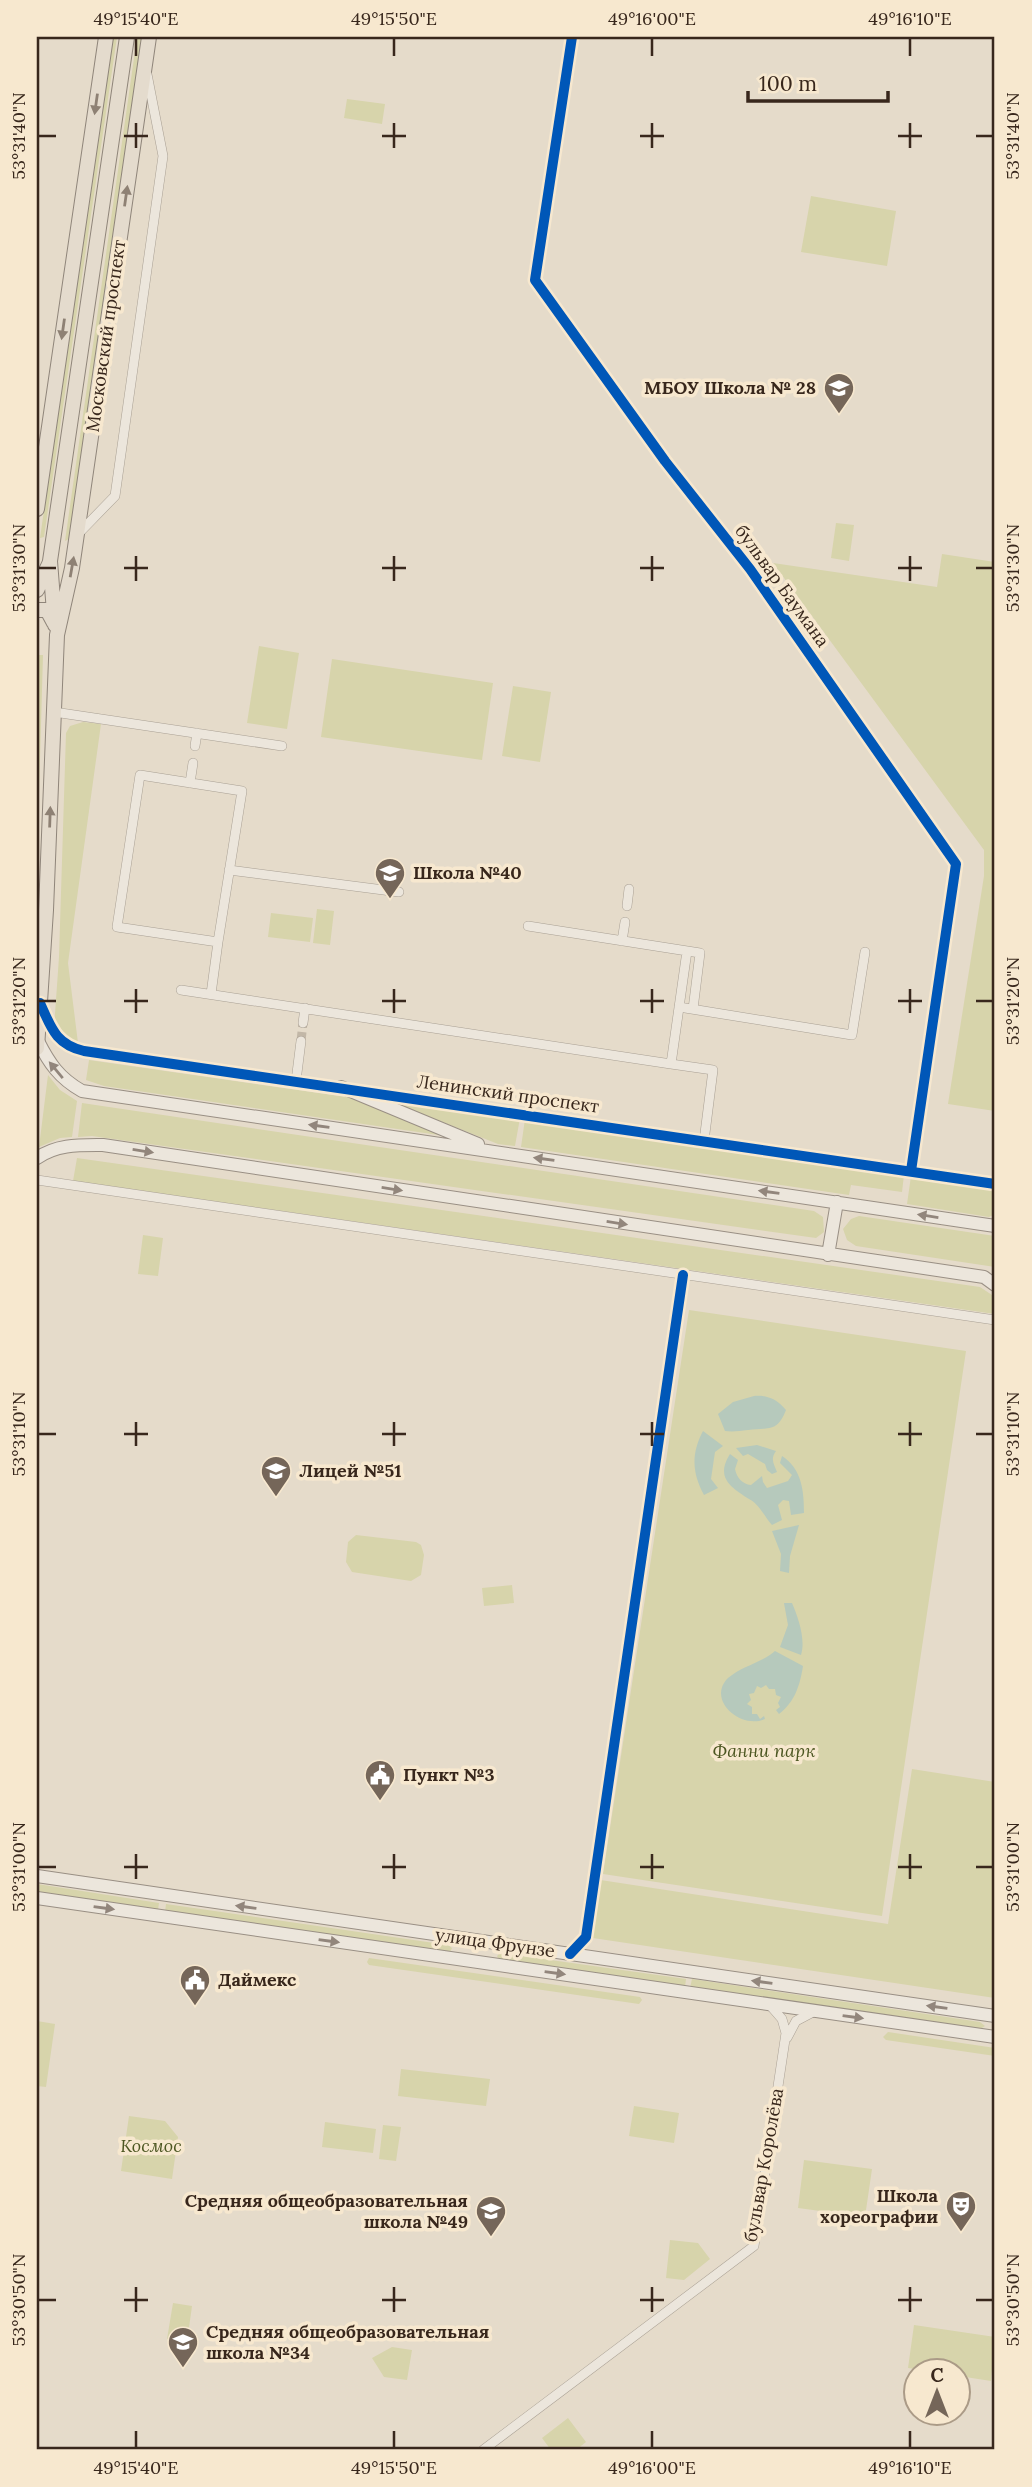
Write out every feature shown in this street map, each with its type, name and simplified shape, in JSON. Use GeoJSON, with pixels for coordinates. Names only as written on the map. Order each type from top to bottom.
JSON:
{"type":"FeatureCollection","features":[{"type":"Feature","properties":{"kind":"main road"},"geometry":{"type":"LineString","coordinates":[[37,509],[106,37]]}},
{"type":"Feature","properties":{"kind":"main road","name":"Московский проспект"},"geometry":{"type":"LineString","coordinates":[[37,1048],[54,712],[56,630],[50,561],[127,37]]}},
{"type":"Feature","properties":{"kind":"main road","name":"Московский проспект"},"geometry":{"type":"LineString","coordinates":[[56,630],[72,568],[149,37]]}},
{"type":"Feature","properties":{"kind":"main road","name":"Московский проспект"},"geometry":{"type":"LineString","coordinates":[[37,590],[50,561]]}},
{"type":"Feature","properties":{"kind":"main road"},"geometry":{"type":"LineString","coordinates":[[37,610],[47,610],[56,630]]}},
{"type":"Feature","properties":{"kind":"main road"},"geometry":{"type":"LineString","coordinates":[[37,890],[46,909]]}},
{"type":"Feature","properties":{"kind":"main road"},"geometry":{"type":"LineString","coordinates":[[38,1041],[50,1065],[60,1077],[82,1091],[993,1224]]}},
{"type":"Feature","properties":{"kind":"main road"},"geometry":{"type":"LineString","coordinates":[[341,1087],[498,1152]]}},
{"type":"Feature","properties":{"kind":"main road"},"geometry":{"type":"LineString","coordinates":[[37,1158],[75,1145],[103,1145],[984,1277],[995,1285]]}},
{"type":"Feature","properties":{"kind":"main road"},"geometry":{"type":"LineString","coordinates":[[828,1255],[837,1202]]}},
{"type":"Feature","properties":{"kind":"main road","name":"улица Фрунзе"},"geometry":{"type":"LineString","coordinates":[[37,1876],[995,2016],[993,2037],[37,1898]]}},
{"type":"Feature","properties":{"kind":"main road"},"geometry":{"type":"LineString","coordinates":[[451,1958],[457,1955],[460,1948],[454,1937]]}},
{"type":"Feature","properties":{"kind":"main road"},"geometry":{"type":"LineString","coordinates":[[500,1965],[492,1954],[503,1944]]}},
{"type":"Feature","properties":{"kind":"street","name":"бульвар Баумана"},"geometry":{"type":"LineString","coordinates":[[572,37],[535,280],[665,461],[750,569],[956,864],[911,1171]]}},
{"type":"Feature","properties":{"kind":"street"},"geometry":{"type":"LineString","coordinates":[[77,534],[115,496],[163,156],[145,66]]}},
{"type":"Feature","properties":{"kind":"street"},"geometry":{"type":"LineString","coordinates":[[54,712],[282,746]]}},
{"type":"Feature","properties":{"kind":"street"},"geometry":{"type":"LineString","coordinates":[[195,746],[197,733]]}},
{"type":"Feature","properties":{"kind":"street"},"geometry":{"type":"LineString","coordinates":[[190,783],[193,763]]}},
{"type":"Feature","properties":{"kind":"street"},"geometry":{"type":"LineString","coordinates":[[211,994],[242,791],[140,775],[117,927],[218,942]]}},
{"type":"Feature","properties":{"kind":"street"},"geometry":{"type":"LineString","coordinates":[[229,870],[398,892]]}},
{"type":"Feature","properties":{"kind":"street"},"geometry":{"type":"LineString","coordinates":[[627,905],[629,889]]}},
{"type":"Feature","properties":{"kind":"street"},"geometry":{"type":"LineString","coordinates":[[622,941],[625,922]]}},
{"type":"Feature","properties":{"kind":"street"},"geometry":{"type":"LineString","coordinates":[[528,926],[700,953],[693,1009]]}},
{"type":"Feature","properties":{"kind":"street"},"geometry":{"type":"LineString","coordinates":[[671,1064],[687,951]]}},
{"type":"Feature","properties":{"kind":"street"},"geometry":{"type":"LineString","coordinates":[[678,1007],[852,1035],[865,952]]}},
{"type":"Feature","properties":{"kind":"street"},"geometry":{"type":"LineString","coordinates":[[181,990],[713,1070],[704,1141]]}},
{"type":"Feature","properties":{"kind":"street","name":"Ленинский проспект"},"geometry":{"type":"LineString","coordinates":[[40,1003],[53,1032],[63,1043],[83,1051],[995,1184]]}},
{"type":"Feature","properties":{"kind":"street"},"geometry":{"type":"LineString","coordinates":[[303,1023],[305,1008]]}},
{"type":"Feature","properties":{"kind":"street"},"geometry":{"type":"LineString","coordinates":[[296,1081],[301,1041]]}},
{"type":"Feature","properties":{"kind":"street"},"geometry":{"type":"LineString","coordinates":[[37,1180],[995,1320]]}},
{"type":"Feature","properties":{"kind":"street"},"geometry":{"type":"LineString","coordinates":[[595,1958],[586,1937],[683,1275]]}},
{"type":"Feature","properties":{"kind":"street"},"geometry":{"type":"LineString","coordinates":[[570,1954],[586,1937]]}},
{"type":"Feature","properties":{"kind":"street","name":"бульвар Королёва"},"geometry":{"type":"LineString","coordinates":[[483,2450],[754,2246],[785,2046],[785,2024],[769,2004]]}},
{"type":"Feature","properties":{"kind":"street"},"geometry":{"type":"LineString","coordinates":[[785,2046],[796,2021],[815,2011]]}},
{"type":"Feature","properties":{"kind":"green space"},"geometry":{"type":"Polygon","coordinates":[[[112,37],[117,37],[44,537],[40,538],[112,37]]]}},
{"type":"Feature","properties":{"kind":"green space"},"geometry":{"type":"Polygon","coordinates":[[[137,37],[143,37],[69,539],[65,541],[137,37]]]}},
{"type":"Feature","properties":{"kind":"green space"},"geometry":{"type":"Polygon","coordinates":[[[347,99],[385,104],[382,124],[344,118],[347,99]]]}},
{"type":"Feature","properties":{"kind":"green space"},"geometry":{"type":"Polygon","coordinates":[[[811,196],[896,211],[887,266],[801,252],[811,196]]]}},
{"type":"Feature","properties":{"kind":"green space"},"geometry":{"type":"Polygon","coordinates":[[[836,523],[854,525],[849,561],[831,558],[836,523]]]}},
{"type":"Feature","properties":{"kind":"green space"},"geometry":{"type":"Polygon","coordinates":[[[942,554],[995,562],[995,1111],[948,1104],[984,876],[984,850],[773,563],[937,587],[942,554]]]}},
{"type":"Feature","properties":{"kind":"green space"},"geometry":{"type":"Polygon","coordinates":[[[259,646],[299,653],[287,729],[247,723],[259,646]]]}},
{"type":"Feature","properties":{"kind":"green space"},"geometry":{"type":"Polygon","coordinates":[[[37,655],[43,655],[37,865],[37,655]]]}},
{"type":"Feature","properties":{"kind":"green space"},"geometry":{"type":"Polygon","coordinates":[[[332,659],[493,683],[482,760],[321,737],[332,659]]]}},
{"type":"Feature","properties":{"kind":"green space"},"geometry":{"type":"Polygon","coordinates":[[[513,686],[551,692],[540,762],[502,756],[513,686]]]}},
{"type":"Feature","properties":{"kind":"green space"},"geometry":{"type":"Polygon","coordinates":[[[83,722],[101,724],[68,963],[78,1043],[69,1041],[54,1028],[59,957],[66,733],[70,726],[83,722]]]}},
{"type":"Feature","properties":{"kind":"green space"},"geometry":{"type":"Polygon","coordinates":[[[317,909],[334,911],[330,945],[313,943],[317,909]]]}},
{"type":"Feature","properties":{"kind":"green space"},"geometry":{"type":"Polygon","coordinates":[[[271,913],[313,918],[310,942],[268,937],[271,913]]]}},
{"type":"Feature","properties":{"kind":"green space"},"geometry":{"type":"Polygon","coordinates":[[[89,1060],[354,1098],[452,1137],[104,1086],[86,1080],[89,1060]]]}},
{"type":"Feature","properties":{"kind":"green space"},"geometry":{"type":"Polygon","coordinates":[[[48,1075],[60,1090],[77,1101],[72,1137],[60,1138],[39,1147],[48,1075]]]}},
{"type":"Feature","properties":{"kind":"green space"},"geometry":{"type":"Polygon","coordinates":[[[387,1100],[520,1118],[515,1146],[498,1144],[387,1100]]]}},
{"type":"Feature","properties":{"kind":"green space"},"geometry":{"type":"Polygon","coordinates":[[[82,1103],[814,1211],[823,1217],[824,1232],[816,1238],[92,1136],[78,1137],[82,1103]]]}},
{"type":"Feature","properties":{"kind":"green space"},"geometry":{"type":"Polygon","coordinates":[[[525,1119],[904,1175],[902,1192],[851,1185],[849,1195],[521,1147],[525,1119]]]}},
{"type":"Feature","properties":{"kind":"green space"},"geometry":{"type":"Polygon","coordinates":[[[77,1158],[980,1287],[995,1297],[995,1314],[73,1181],[77,1158]]]}},
{"type":"Feature","properties":{"kind":"green space"},"geometry":{"type":"Polygon","coordinates":[[[911,1176],[995,1189],[995,1214],[989,1217],[907,1204],[911,1176]]]}},
{"type":"Feature","properties":{"kind":"green space"},"geometry":{"type":"Polygon","coordinates":[[[859,1216],[995,1236],[995,1267],[856,1246],[847,1240],[843,1229],[851,1219],[859,1216]]]}},
{"type":"Feature","properties":{"kind":"green space"},"geometry":{"type":"Polygon","coordinates":[[[143,1235],[163,1238],[158,1276],[138,1274],[143,1235]]]}},
{"type":"Feature","properties":{"kind":"green space","name":"Фанни парк"},"geometry":{"type":"Polygon","coordinates":[[[689,1310],[966,1351],[882,1916],[603,1874],[689,1310]]]}},
{"type":"Feature","properties":{"kind":"green space"},"geometry":{"type":"Polygon","coordinates":[[[356,1535],[416,1542],[421,1545],[424,1555],[421,1575],[411,1581],[352,1572],[346,1562],[348,1542],[356,1535]]]}},
{"type":"Feature","properties":{"kind":"green space"},"geometry":{"type":"Polygon","coordinates":[[[512,1585],[514,1603],[484,1606],[482,1588],[512,1585]]]}},
{"type":"Feature","properties":{"kind":"green space"},"geometry":{"type":"Polygon","coordinates":[[[912,1769],[995,1782],[995,1998],[586,1937],[594,1879],[888,1924],[912,1769]]]}},
{"type":"Feature","properties":{"kind":"green space"},"geometry":{"type":"Polygon","coordinates":[[[37,1884],[159,1903],[158,1910],[37,1892],[37,1884]]]}},
{"type":"Feature","properties":{"kind":"green space"},"geometry":{"type":"Polygon","coordinates":[[[166,1904],[448,1945],[452,1948],[450,1952],[165,1912],[166,1904]]]}},
{"type":"Feature","properties":{"kind":"green space"},"geometry":{"type":"Polygon","coordinates":[[[500,1953],[686,1979],[685,1987],[499,1960],[497,1956],[500,1953]]]}},
{"type":"Feature","properties":{"kind":"green space"},"geometry":{"type":"Polygon","coordinates":[[[369,1958],[640,1997],[642,2000],[639,2004],[369,1965],[369,1958]]]}},
{"type":"Feature","properties":{"kind":"green space"},"geometry":{"type":"Polygon","coordinates":[[[692,1979],[980,2022],[985,2026],[979,2030],[690,1988],[692,1979]]]}},
{"type":"Feature","properties":{"kind":"green space"},"geometry":{"type":"Polygon","coordinates":[[[37,2021],[55,2024],[46,2087],[37,2086],[37,2021]]]}},
{"type":"Feature","properties":{"kind":"green space"},"geometry":{"type":"Polygon","coordinates":[[[888,2032],[995,2048],[995,2056],[886,2040],[883,2037],[888,2032]]]}},
{"type":"Feature","properties":{"kind":"green space"},"geometry":{"type":"Polygon","coordinates":[[[401,2069],[490,2079],[486,2106],[398,2096],[401,2069]]]}},
{"type":"Feature","properties":{"kind":"green space"},"geometry":{"type":"Polygon","coordinates":[[[634,2106],[679,2113],[674,2143],[629,2136],[634,2106]]]}},
{"type":"Feature","properties":{"kind":"green space","name":"Космос"},"geometry":{"type":"Polygon","coordinates":[[[129,2116],[165,2121],[178,2137],[172,2179],[121,2171],[129,2116]]]}},
{"type":"Feature","properties":{"kind":"green space"},"geometry":{"type":"Polygon","coordinates":[[[325,2122],[376,2129],[373,2153],[322,2147],[325,2122]]]}},
{"type":"Feature","properties":{"kind":"green space"},"geometry":{"type":"Polygon","coordinates":[[[383,2125],[401,2127],[396,2161],[379,2159],[383,2125]]]}},
{"type":"Feature","properties":{"kind":"green space"},"geometry":{"type":"Polygon","coordinates":[[[804,2160],[872,2169],[865,2217],[798,2208],[804,2160]]]}},
{"type":"Feature","properties":{"kind":"green space"},"geometry":{"type":"Polygon","coordinates":[[[670,2240],[698,2243],[710,2259],[684,2280],[666,2278],[670,2240]]]}},
{"type":"Feature","properties":{"kind":"green space"},"geometry":{"type":"Polygon","coordinates":[[[173,2303],[192,2306],[187,2342],[167,2339],[173,2303]]]}},
{"type":"Feature","properties":{"kind":"green space"},"geometry":{"type":"Polygon","coordinates":[[[914,2325],[995,2337],[991,2381],[972,2378],[972,2358],[909,2358],[914,2325]]]}},
{"type":"Feature","properties":{"kind":"green space"},"geometry":{"type":"Polygon","coordinates":[[[392,2347],[412,2350],[407,2380],[384,2377],[372,2358],[392,2347]]]}},
{"type":"Feature","properties":{"kind":"green space"},"geometry":{"type":"Polygon","coordinates":[[[568,2418],[586,2442],[576,2450],[551,2450],[542,2438],[568,2418]]]}},
{"type":"Feature","properties":{"kind":"shaded area"},"geometry":{"type":"Polygon","coordinates":[[[754,1396],[772,1398],[786,1410],[776,1426],[725,1431],[718,1414],[733,1402],[754,1396]]]}},
{"type":"Feature","properties":{"kind":"shaded area"},"geometry":{"type":"Polygon","coordinates":[[[703,1431],[723,1446],[715,1452],[711,1479],[718,1488],[704,1495],[694,1463],[696,1448],[703,1431]]]}},
{"type":"Feature","properties":{"kind":"shaded area"},"geometry":{"type":"Polygon","coordinates":[[[757,1445],[776,1451],[773,1459],[777,1472],[772,1474],[765,1464],[748,1454],[743,1456],[736,1448],[757,1445]]]}},
{"type":"Feature","properties":{"kind":"shaded area"},"geometry":{"type":"Polygon","coordinates":[[[730,1454],[738,1460],[735,1469],[740,1480],[751,1485],[762,1476],[767,1488],[788,1481],[792,1475],[780,1463],[782,1456],[789,1461],[798,1474],[804,1513],[791,1515],[789,1501],[783,1500],[778,1505],[782,1520],[772,1525],[756,1504],[727,1481],[724,1469],[730,1454]]]}},
{"type":"Feature","properties":{"kind":"shaded area"},"geometry":{"type":"Polygon","coordinates":[[[799,1525],[790,1556],[789,1573],[780,1571],[781,1554],[772,1531],[799,1525]]]}},
{"type":"Feature","properties":{"kind":"shaded area"},"geometry":{"type":"Polygon","coordinates":[[[784,1603],[792,1603],[799,1621],[803,1642],[801,1655],[780,1647],[788,1625],[784,1603]]]}},
{"type":"Feature","properties":{"kind":"shaded area"},"geometry":{"type":"Polygon","coordinates":[[[775,1651],[803,1666],[793,1699],[779,1714],[776,1710],[780,1707],[778,1703],[781,1697],[776,1695],[775,1689],[769,1689],[766,1685],[761,1688],[757,1686],[754,1693],[749,1694],[751,1700],[747,1704],[752,1707],[752,1714],[757,1714],[760,1719],[764,1716],[765,1719],[756,1721],[737,1717],[724,1704],[722,1687],[733,1674],[775,1651]]]}},
{"type":"Feature","properties":{"kind":"tunnel"},"geometry":{"type":"LineString","coordinates":[[301,1041],[303,1023]]}},
{"type":"Feature","properties":{"kind":"cycle path"},"geometry":{"type":"LineString","coordinates":[[572,37],[535,280],[665,461],[750,569],[956,864],[911,1171]]}},
{"type":"Feature","properties":{"kind":"cycle path"},"geometry":{"type":"LineString","coordinates":[[40,1003],[60,1039],[84,1051],[995,1184]]}},
{"type":"Feature","properties":{"kind":"cycle path"},"geometry":{"type":"LineString","coordinates":[[570,1954],[586,1937],[683,1275]]}},
{"type":"Feature","properties":{"kind":"place","name":"МБОУ Школа № 28"},"geometry":{"type":"Point","coordinates":[839,415]}},
{"type":"Feature","properties":{"kind":"place","name":"Школа №40"},"geometry":{"type":"Point","coordinates":[390,900]}},
{"type":"Feature","properties":{"kind":"place","name":"Лицей №51"},"geometry":{"type":"Point","coordinates":[276,1498]}},
{"type":"Feature","properties":{"kind":"place","name":"Пункт №3"},"geometry":{"type":"Point","coordinates":[380,1802]}},
{"type":"Feature","properties":{"kind":"place","name":"Даймекс"},"geometry":{"type":"Point","coordinates":[195,2007]}},
{"type":"Feature","properties":{"kind":"place","name":"Школа хореографии"},"geometry":{"type":"Point","coordinates":[961,2233]}},
{"type":"Feature","properties":{"kind":"place","name":"Средняя общеобразовательная школа №49"},"geometry":{"type":"Point","coordinates":[491,2238]}},
{"type":"Feature","properties":{"kind":"place","name":"Средняя общеобразовательная школа №34"},"geometry":{"type":"Point","coordinates":[183,2369]}}]}
